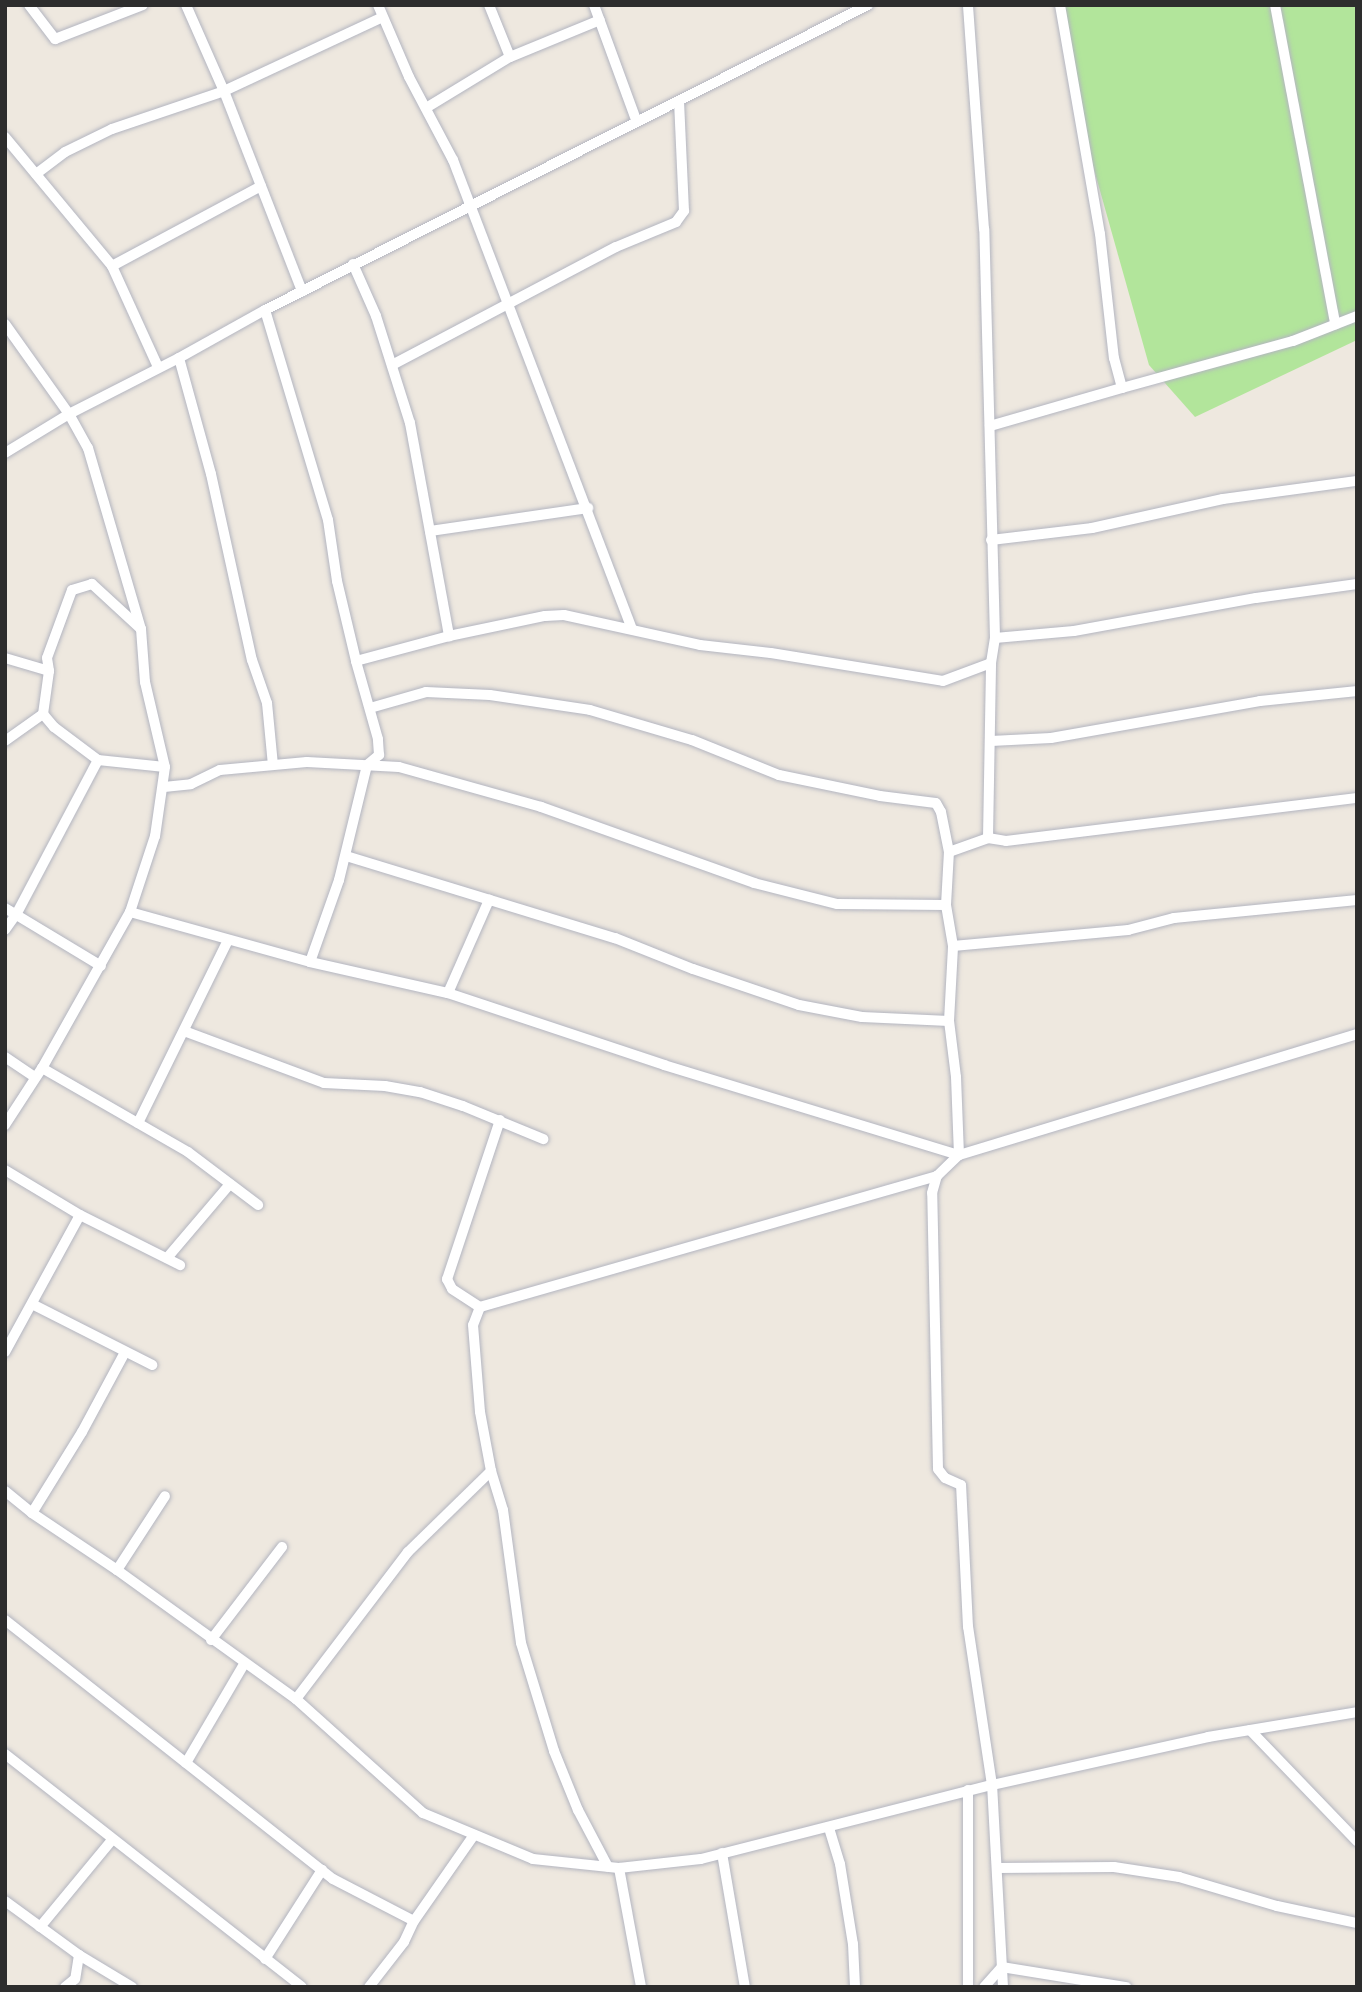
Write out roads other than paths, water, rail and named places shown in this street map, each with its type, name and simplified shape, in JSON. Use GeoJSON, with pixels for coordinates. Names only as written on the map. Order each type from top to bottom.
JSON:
{"type":"FeatureCollection","features":[{"type":"Feature","properties":{"kind":"street"},"geometry":{"type":"LineString","coordinates":[[29,5],[55,38],[143,5]]}},
{"type":"Feature","properties":{"kind":"street"},"geometry":{"type":"LineString","coordinates":[[186,5],[224,91],[302,291]]}},
{"type":"Feature","properties":{"kind":"street"},"geometry":{"type":"LineString","coordinates":[[378,5],[470,204],[632,629]]}},
{"type":"Feature","properties":{"kind":"street"},"geometry":{"type":"LineString","coordinates":[[489,5],[510,57]]}},
{"type":"Feature","properties":{"kind":"street"},"geometry":{"type":"LineString","coordinates":[[594,5],[636,120]]}},
{"type":"Feature","properties":{"kind":"street"},"geometry":{"type":"LineString","coordinates":[[5,453],[69,414],[353,264],[868,5]]}},
{"type":"Feature","properties":{"kind":"street"},"geometry":{"type":"LineString","coordinates":[[968,5],[971,86],[984,229],[990,426],[995,638],[991,663],[988,838]]}},
{"type":"Feature","properties":{"kind":"street"},"geometry":{"type":"LineString","coordinates":[[1060,5],[1100,234],[1114,358],[1122,388]]}},
{"type":"Feature","properties":{"kind":"street"},"geometry":{"type":"LineString","coordinates":[[1275,5],[1335,324]]}},
{"type":"Feature","properties":{"kind":"street"},"geometry":{"type":"LineString","coordinates":[[36,174],[65,152],[112,129],[224,91],[383,17]]}},
{"type":"Feature","properties":{"kind":"street"},"geometry":{"type":"LineString","coordinates":[[426,108],[510,57],[600,20]]}},
{"type":"Feature","properties":{"kind":"street"},"geometry":{"type":"LineString","coordinates":[[392,365],[616,247],[676,222],[684,211],[679,102]]}},
{"type":"Feature","properties":{"kind":"street"},"geometry":{"type":"LineString","coordinates":[[5,137],[112,266],[158,367]]}},
{"type":"Feature","properties":{"kind":"street"},"geometry":{"type":"LineString","coordinates":[[112,266],[261,186]]}},
{"type":"Feature","properties":{"kind":"street"},"geometry":{"type":"LineString","coordinates":[[353,264],[376,316],[411,423],[449,636]]}},
{"type":"Feature","properties":{"kind":"street"},"geometry":{"type":"LineString","coordinates":[[265,310],[328,520],[337,581],[378,739],[379,755],[367,765],[351,821],[346,856],[310,962]]}},
{"type":"Feature","properties":{"kind":"street"},"geometry":{"type":"LineString","coordinates":[[990,426],[1293,341],[1357,316]]}},
{"type":"Feature","properties":{"kind":"street"},"geometry":{"type":"LineString","coordinates":[[5,324],[69,414],[88,448],[141,629],[145,682],[165,766],[155,836],[131,912],[5,1125]]}},
{"type":"Feature","properties":{"kind":"street"},"geometry":{"type":"LineString","coordinates":[[179,358],[211,474],[252,660],[267,703],[273,765]]}},
{"type":"Feature","properties":{"kind":"street"},"geometry":{"type":"LineString","coordinates":[[991,540],[1092,528],[1223,499],[1357,481]]}},
{"type":"Feature","properties":{"kind":"street"},"geometry":{"type":"LineString","coordinates":[[430,531],[588,508]]}},
{"type":"Feature","properties":{"kind":"street"},"geometry":{"type":"LineString","coordinates":[[5,741],[43,714],[49,671],[47,658],[72,590],[92,584],[141,629]]}},
{"type":"Feature","properties":{"kind":"street"},"geometry":{"type":"LineString","coordinates":[[995,638],[1074,631],[1256,598],[1357,584]]}},
{"type":"Feature","properties":{"kind":"street"},"geometry":{"type":"LineString","coordinates":[[356,661],[449,636],[545,616],[564,615],[700,645],[771,653],[943,681],[991,663]]}},
{"type":"Feature","properties":{"kind":"street"},"geometry":{"type":"LineString","coordinates":[[5,658],[49,671]]}},
{"type":"Feature","properties":{"kind":"street"},"geometry":{"type":"LineString","coordinates":[[991,741],[1051,738],[1260,701],[1357,691]]}},
{"type":"Feature","properties":{"kind":"street"},"geometry":{"type":"LineString","coordinates":[[370,708],[426,692],[490,695],[590,710],[692,740],[779,775],[880,796],[936,803],[941,812],[949,852],[946,905],[953,946],[949,1021],[959,1155]]}},
{"type":"Feature","properties":{"kind":"street"},"geometry":{"type":"LineString","coordinates":[[43,714],[54,727],[98,760],[165,766]]}},
{"type":"Feature","properties":{"kind":"street"},"geometry":{"type":"LineString","coordinates":[[5,929],[17,913],[98,760]]}},
{"type":"Feature","properties":{"kind":"street"},"geometry":{"type":"LineString","coordinates":[[164,787],[191,784],[220,770],[307,762],[399,767],[541,807],[754,883],[837,904],[946,905]]}},
{"type":"Feature","properties":{"kind":"street"},"geometry":{"type":"LineString","coordinates":[[949,852],[988,838],[1006,841],[1357,798]]}},
{"type":"Feature","properties":{"kind":"street"},"geometry":{"type":"LineString","coordinates":[[346,856],[615,938],[693,969],[799,1005],[862,1017],[949,1021]]}},
{"type":"Feature","properties":{"kind":"street"},"geometry":{"type":"LineString","coordinates":[[448,993],[489,900]]}},
{"type":"Feature","properties":{"kind":"street"},"geometry":{"type":"LineString","coordinates":[[953,946],[1128,930],[1174,918],[1357,900]]}},
{"type":"Feature","properties":{"kind":"street"},"geometry":{"type":"LineString","coordinates":[[5,908],[100,966]]}},
{"type":"Feature","properties":{"kind":"street"},"geometry":{"type":"LineString","coordinates":[[131,912],[310,962],[448,993],[664,1065],[959,1155]]}},
{"type":"Feature","properties":{"kind":"street"},"geometry":{"type":"LineString","coordinates":[[138,1122],[228,940]]}},
{"type":"Feature","properties":{"kind":"street"},"geometry":{"type":"LineString","coordinates":[[184,1031],[324,1083],[386,1086],[419,1092],[500,1120],[543,1139]]}},
{"type":"Feature","properties":{"kind":"street"},"geometry":{"type":"LineString","coordinates":[[500,1120],[447,1279],[452,1289],[480,1307],[937,1176],[959,1155],[1357,1034]]}},
{"type":"Feature","properties":{"kind":"street"},"geometry":{"type":"LineString","coordinates":[[5,1057],[138,1122],[188,1152],[258,1205]]}},
{"type":"Feature","properties":{"kind":"street"},"geometry":{"type":"LineString","coordinates":[[5,1170],[80,1215],[180,1265]]}},
{"type":"Feature","properties":{"kind":"street"},"geometry":{"type":"LineString","coordinates":[[937,1176],[932,1193],[938,1469],[945,1478],[961,1485],[968,1627],[992,1785],[1003,1987]]}},
{"type":"Feature","properties":{"kind":"street"},"geometry":{"type":"LineString","coordinates":[[167,1258],[230,1184]]}},
{"type":"Feature","properties":{"kind":"street"},"geometry":{"type":"LineString","coordinates":[[5,1352],[80,1215]]}},
{"type":"Feature","properties":{"kind":"street"},"geometry":{"type":"LineString","coordinates":[[32,1304],[152,1365]]}},
{"type":"Feature","properties":{"kind":"street"},"geometry":{"type":"LineString","coordinates":[[480,1307],[474,1325],[480,1412],[491,1471],[503,1510],[521,1643],[554,1751],[578,1810],[613,1867],[641,1987]]}},
{"type":"Feature","properties":{"kind":"street"},"geometry":{"type":"LineString","coordinates":[[32,1513],[82,1432],[125,1352]]}},
{"type":"Feature","properties":{"kind":"street"},"geometry":{"type":"LineString","coordinates":[[296,1699],[408,1552],[491,1471]]}},
{"type":"Feature","properties":{"kind":"street"},"geometry":{"type":"LineString","coordinates":[[5,1491],[32,1513],[117,1570],[296,1699],[422,1813],[533,1859],[613,1867],[663,1865],[829,1828],[968,1790],[1250,1730],[1357,1712]]}},
{"type":"Feature","properties":{"kind":"street"},"geometry":{"type":"LineString","coordinates":[[117,1570],[165,1496]]}},
{"type":"Feature","properties":{"kind":"street"},"geometry":{"type":"LineString","coordinates":[[211,1640],[282,1547]]}},
{"type":"Feature","properties":{"kind":"street"},"geometry":{"type":"LineString","coordinates":[[5,1620],[333,1879],[414,1921]]}},
{"type":"Feature","properties":{"kind":"street"},"geometry":{"type":"LineString","coordinates":[[186,1763],[244,1664]]}},
{"type":"Feature","properties":{"kind":"street"},"geometry":{"type":"LineString","coordinates":[[1250,1730],[1357,1841]]}},
{"type":"Feature","properties":{"kind":"street"},"geometry":{"type":"LineString","coordinates":[[5,1754],[302,1987]]}},
{"type":"Feature","properties":{"kind":"street"},"geometry":{"type":"LineString","coordinates":[[968,1790],[968,1987]]}},
{"type":"Feature","properties":{"kind":"street"},"geometry":{"type":"LineString","coordinates":[[829,1828],[840,1864],[853,1944],[855,1987]]}},
{"type":"Feature","properties":{"kind":"street"},"geometry":{"type":"LineString","coordinates":[[369,1987],[404,1942],[414,1921],[474,1835]]}},
{"type":"Feature","properties":{"kind":"street"},"geometry":{"type":"LineString","coordinates":[[40,1927],[112,1840]]}},
{"type":"Feature","properties":{"kind":"street"},"geometry":{"type":"LineString","coordinates":[[722,1853],[745,1987]]}},
{"type":"Feature","properties":{"kind":"street"},"geometry":{"type":"LineString","coordinates":[[998,1868],[1114,1867],[1179,1877],[1277,1906],[1357,1923]]}},
{"type":"Feature","properties":{"kind":"street"},"geometry":{"type":"LineString","coordinates":[[265,1959],[322,1870]]}},
{"type":"Feature","properties":{"kind":"street"},"geometry":{"type":"LineString","coordinates":[[5,1900],[79,1955],[132,1987]]}},
{"type":"Feature","properties":{"kind":"street"},"geometry":{"type":"LineString","coordinates":[[65,1987],[75,1979],[79,1955]]}},
{"type":"Feature","properties":{"kind":"street"},"geometry":{"type":"LineString","coordinates":[[984,1987],[1002,1967]]}},
{"type":"Feature","properties":{"kind":"street"},"geometry":{"type":"LineString","coordinates":[[1002,1967],[1126,1987]]}}]}
